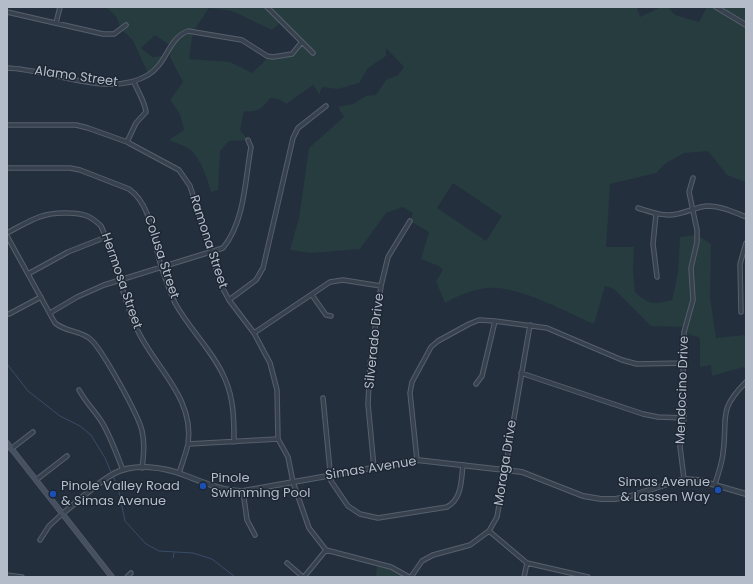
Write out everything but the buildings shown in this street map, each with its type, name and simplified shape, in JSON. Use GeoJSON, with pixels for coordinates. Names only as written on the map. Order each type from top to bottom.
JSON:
{"type":"FeatureCollection","features":[{"type":"Feature","properties":{"kind":"main road"},"geometry":{"type":"LineString","coordinates":[[7,443],[112,577]]}},
{"type":"Feature","properties":{"kind":"street"},"geometry":{"type":"LineString","coordinates":[[56,23],[60,7]]}},
{"type":"Feature","properties":{"kind":"street"},"geometry":{"type":"LineString","coordinates":[[267,7],[301,43],[313,53]]}},
{"type":"Feature","properties":{"kind":"street"},"geometry":{"type":"LineString","coordinates":[[716,7],[746,26]]}},
{"type":"Feature","properties":{"kind":"street"},"geometry":{"type":"LineString","coordinates":[[7,12],[103,34],[114,34],[126,25]]}},
{"type":"Feature","properties":{"kind":"street","name":"Alamo Street"},"geometry":{"type":"LineString","coordinates":[[7,68],[104,84],[134,82],[158,68],[173,42],[180,34],[188,31],[242,40],[267,56],[273,57],[292,54],[301,43]]}},
{"type":"Feature","properties":{"kind":"street"},"geometry":{"type":"LineString","coordinates":[[127,142],[136,123],[146,112],[146,106],[139,96],[134,82]]}},
{"type":"Feature","properties":{"kind":"street"},"geometry":{"type":"LineString","coordinates":[[229,300],[260,275],[267,256],[293,138],[298,128],[326,106]]}},
{"type":"Feature","properties":{"kind":"street","name":"Ramona Street"},"geometry":{"type":"LineString","coordinates":[[7,125],[76,126],[88,128],[127,142],[179,170],[190,186],[222,287],[229,300],[254,333],[270,363],[277,390],[278,439],[288,457],[293,482],[309,528],[326,550]]}},
{"type":"Feature","properties":{"kind":"street"},"geometry":{"type":"LineString","coordinates":[[50,313],[77,297],[121,280],[223,248],[229,241],[240,214],[251,148],[248,140]]}},
{"type":"Feature","properties":{"kind":"street","name":"Colusa Street"},"geometry":{"type":"LineString","coordinates":[[7,168],[70,168],[80,170],[129,189],[136,194],[144,204],[162,268],[175,303],[215,360],[225,380],[234,415],[234,442]]}},
{"type":"Feature","properties":{"kind":"street","name":"Mendocino Drive"},"geometry":{"type":"LineString","coordinates":[[684,479],[680,447],[684,418],[684,332],[693,300],[691,268],[697,242],[697,230],[689,192],[694,178]]}},
{"type":"Feature","properties":{"kind":"street"},"geometry":{"type":"LineString","coordinates":[[638,208],[656,214],[678,214],[692,208],[707,206],[720,207],[746,217]]}},
{"type":"Feature","properties":{"kind":"street","name":"Hermosa Street"},"geometry":{"type":"LineString","coordinates":[[7,235],[46,214],[81,213],[95,220],[101,226],[121,280],[136,327],[180,397],[187,421],[188,444],[179,473]]}},
{"type":"Feature","properties":{"kind":"street"},"geometry":{"type":"LineString","coordinates":[[656,214],[653,244],[657,277]]}},
{"type":"Feature","properties":{"kind":"street","name":"Silverado Drive"},"geometry":{"type":"LineString","coordinates":[[374,468],[368,404],[370,364],[381,286],[388,257],[410,221]]}},
{"type":"Feature","properties":{"kind":"street"},"geometry":{"type":"LineString","coordinates":[[7,235],[56,323],[62,329],[82,334],[95,343],[138,419],[144,442],[142,468]]}},
{"type":"Feature","properties":{"kind":"street"},"geometry":{"type":"LineString","coordinates":[[28,274],[68,252],[106,237]]}},
{"type":"Feature","properties":{"kind":"street"},"geometry":{"type":"LineString","coordinates":[[741,312],[740,264],[746,243]]}},
{"type":"Feature","properties":{"kind":"street"},"geometry":{"type":"LineString","coordinates":[[254,333],[330,282],[342,280],[381,286]]}},
{"type":"Feature","properties":{"kind":"street"},"geometry":{"type":"LineString","coordinates":[[312,295],[326,315],[331,316]]}},
{"type":"Feature","properties":{"kind":"street"},"geometry":{"type":"LineString","coordinates":[[9,314],[41,297]]}},
{"type":"Feature","properties":{"kind":"street"},"geometry":{"type":"LineString","coordinates":[[417,460],[410,393],[412,382],[431,347],[469,324],[479,320],[530,325],[564,334],[622,360],[637,364],[683,363]]}},
{"type":"Feature","properties":{"kind":"street"},"geometry":{"type":"LineString","coordinates":[[476,384],[482,376],[495,321]]}},
{"type":"Feature","properties":{"kind":"street","name":"Moraga Drive"},"geometry":{"type":"LineString","coordinates":[[410,577],[422,561],[433,555],[470,545],[489,531],[497,517],[501,503],[504,470],[530,325]]}},
{"type":"Feature","properties":{"kind":"street"},"geometry":{"type":"LineString","coordinates":[[521,373],[643,414],[658,417],[684,418]]}},
{"type":"Feature","properties":{"kind":"street"},"geometry":{"type":"LineString","coordinates":[[715,484],[723,454],[725,412],[732,396],[746,382]]}},
{"type":"Feature","properties":{"kind":"street"},"geometry":{"type":"LineString","coordinates":[[79,390],[85,402],[107,430],[122,471]]}},
{"type":"Feature","properties":{"kind":"street"},"geometry":{"type":"LineString","coordinates":[[323,398],[331,481],[348,506],[360,514],[378,518],[447,507],[453,504],[458,496],[463,465]]}},
{"type":"Feature","properties":{"kind":"street"},"geometry":{"type":"LineString","coordinates":[[11,449],[33,432]]}},
{"type":"Feature","properties":{"kind":"street"},"geometry":{"type":"LineString","coordinates":[[188,444],[278,439]]}},
{"type":"Feature","properties":{"kind":"street"},"geometry":{"type":"LineString","coordinates":[[36,480],[67,456]]}},
{"type":"Feature","properties":{"kind":"street","name":"Simas Avenue"},"geometry":{"type":"LineString","coordinates":[[40,540],[48,526],[106,479],[122,471],[142,468],[162,469],[179,473],[219,488],[243,491],[417,460],[522,472],[583,496],[601,499],[615,500],[684,479],[698,480],[715,484],[746,494]]}},
{"type":"Feature","properties":{"kind":"street"},"geometry":{"type":"LineString","coordinates":[[243,491],[247,520],[255,535]]}},
{"type":"Feature","properties":{"kind":"street"},"geometry":{"type":"LineString","coordinates":[[489,531],[527,563],[588,577]]}},
{"type":"Feature","properties":{"kind":"street"},"geometry":{"type":"LineString","coordinates":[[287,563],[304,577],[326,550],[391,567],[410,577]]}},
{"type":"Feature","properties":{"kind":"street"},"geometry":{"type":"LineString","coordinates":[[524,577],[527,563]]}},
{"type":"Feature","properties":{"kind":"street"},"geometry":{"type":"LineString","coordinates":[[127,577],[131,573]]}},
{"type":"Feature","properties":{"kind":"street"},"geometry":{"type":"LineString","coordinates":[[7,575],[22,577]]}},
{"type":"Feature","properties":{"kind":"green space"},"geometry":{"type":"Polygon","coordinates":[[[106,7],[637,7],[640,17],[661,7],[668,7],[675,15],[699,22],[707,7],[746,7],[746,182],[727,175],[708,151],[684,153],[666,163],[656,173],[610,184],[606,247],[634,247],[633,272],[635,292],[648,302],[660,303],[672,300],[678,273],[680,237],[697,235],[711,244],[710,297],[716,338],[746,335],[746,370],[743,367],[712,376],[711,365],[700,367],[700,338],[684,332],[685,327],[651,326],[614,289],[605,286],[594,324],[522,293],[498,288],[478,289],[445,303],[436,281],[443,270],[439,266],[421,259],[429,232],[410,221],[413,213],[403,207],[386,213],[360,249],[311,253],[290,250],[299,218],[309,148],[344,117],[338,107],[353,104],[366,96],[376,95],[386,80],[398,75],[404,67],[386,48],[386,56],[368,68],[359,83],[338,89],[323,87],[320,91],[320,95],[313,85],[286,104],[279,99],[270,98],[265,105],[259,109],[244,111],[240,130],[248,140],[229,141],[220,151],[218,190],[211,192],[203,169],[193,153],[185,146],[169,140],[184,130],[180,114],[170,100],[183,82],[170,57],[171,46],[155,35],[141,48],[152,57],[165,56],[149,75],[132,39],[121,29],[116,16],[106,7]],[[209,8],[193,32],[189,59],[230,62],[252,73],[264,62],[267,56],[292,54],[301,43],[281,22],[272,30],[232,11],[209,8]],[[453,183],[437,208],[486,241],[502,216],[453,183]]]}},
{"type":"Feature","properties":{"kind":"green space"},"geometry":{"type":"Polygon","coordinates":[[[377,563],[408,577],[376,577],[377,563]]]}},
{"type":"Feature","properties":{"kind":"waterway"},"geometry":{"type":"LineString","coordinates":[[7,364],[28,391],[60,416],[80,426],[91,435],[105,458],[111,472]]}},
{"type":"Feature","properties":{"kind":"waterway"},"geometry":{"type":"LineString","coordinates":[[113,475],[119,492],[125,521],[146,544],[159,551],[193,553],[212,559],[235,577]]}},
{"type":"Feature","properties":{"kind":"waterway"},"geometry":{"type":"LineString","coordinates":[[173,558],[174,553]]}},
{"type":"Feature","properties":{"kind":"place","name":"Pinole Swimming Pool"},"geometry":{"type":"Point","coordinates":[203,486]}},
{"type":"Feature","properties":{"kind":"place","name":"Simas Avenue & Lassen Way"},"geometry":{"type":"Point","coordinates":[718,490]}},
{"type":"Feature","properties":{"kind":"place","name":"Pinole Valley Road & Simas Avenue"},"geometry":{"type":"Point","coordinates":[53,494]}}]}
